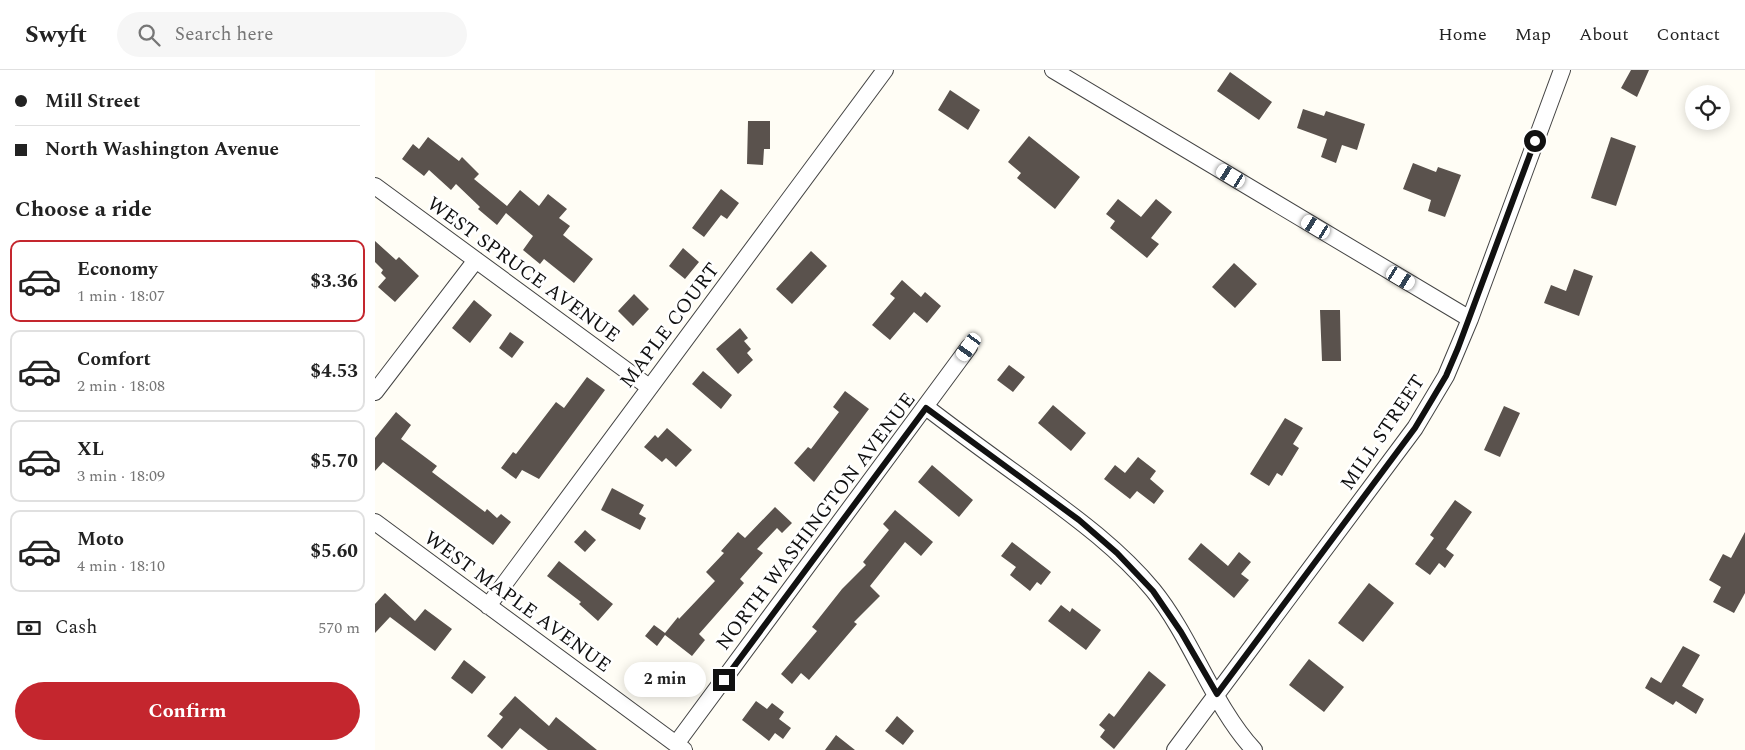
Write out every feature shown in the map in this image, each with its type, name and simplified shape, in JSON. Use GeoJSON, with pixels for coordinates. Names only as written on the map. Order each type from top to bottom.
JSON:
{"type":"FeatureCollection","features":[{"type":"Feature","properties":{"kind":"street","name":"MAPLE COURT"},"geometry":{"type":"LineString","coordinates":[[488,606],[885,70]]}},
{"type":"Feature","properties":{"kind":"street","name":"MILL STREET"},"geometry":{"type":"LineString","coordinates":[[1175,750],[1415,428],[1446,376],[1562,70]]}},
{"type":"Feature","properties":{"kind":"street"},"geometry":{"type":"LineString","coordinates":[[1059,71],[1469,319]]}},
{"type":"Feature","properties":{"kind":"street","name":"WEST SPRUCE AVENUE"},"geometry":{"type":"LineString","coordinates":[[375,186],[649,387]]}},
{"type":"Feature","properties":{"kind":"street"},"geometry":{"type":"LineString","coordinates":[[375,392],[476,260]]}},
{"type":"Feature","properties":{"kind":"street","name":"NORTH WASHINGTON AVENUE"},"geometry":{"type":"LineString","coordinates":[[680,747],[969,347]]}},
{"type":"Feature","properties":{"kind":"street"},"geometry":{"type":"LineString","coordinates":[[926,408],[1079,520],[1117,553],[1153,591],[1181,632],[1236,728],[1254,750]]}},
{"type":"Feature","properties":{"kind":"street","name":"WEST MAPLE AVENUE"},"geometry":{"type":"LineString","coordinates":[[375,522],[680,747]]}},
{"type":"Feature","properties":{"kind":"building"},"geometry":{"type":"Polygon","coordinates":[[[1631,70],[1649,70],[1637,97],[1621,88],[1631,70]]]}},
{"type":"Feature","properties":{"kind":"building"},"geometry":{"type":"Polygon","coordinates":[[[1230,72],[1272,102],[1259,120],[1217,91],[1230,72]]]}},
{"type":"Feature","properties":{"kind":"building"},"geometry":{"type":"Polygon","coordinates":[[[950,90],[980,110],[968,130],[938,110],[950,90]]]}},
{"type":"Feature","properties":{"kind":"building"},"geometry":{"type":"Polygon","coordinates":[[[1303,109],[1324,116],[1326,111],[1365,124],[1357,150],[1342,145],[1336,163],[1321,157],[1327,139],[1297,128],[1303,109]]]}},
{"type":"Feature","properties":{"kind":"building"},"geometry":{"type":"Polygon","coordinates":[[[748,121],[770,121],[770,149],[764,149],[763,165],[747,164],[748,121]]]}},
{"type":"Feature","properties":{"kind":"building"},"geometry":{"type":"Polygon","coordinates":[[[1029,136],[1080,177],[1055,209],[1017,178],[1021,173],[1008,162],[1029,136]]]}},
{"type":"Feature","properties":{"kind":"building"},"geometry":{"type":"Polygon","coordinates":[[[428,137],[459,161],[462,157],[479,174],[474,179],[507,206],[520,190],[539,206],[548,194],[567,209],[559,218],[570,226],[563,235],[593,259],[574,283],[544,259],[540,264],[523,250],[533,236],[506,213],[497,225],[478,209],[480,207],[456,184],[451,190],[429,170],[424,176],[402,159],[413,144],[419,149],[428,137]]]}},
{"type":"Feature","properties":{"kind":"building"},"geometry":{"type":"Polygon","coordinates":[[[1611,137],[1636,146],[1616,206],[1591,198],[1611,137]]]}},
{"type":"Feature","properties":{"kind":"building"},"geometry":{"type":"Polygon","coordinates":[[[1413,163],[1436,172],[1438,167],[1461,175],[1445,217],[1428,211],[1431,200],[1403,189],[1413,163]]]}},
{"type":"Feature","properties":{"kind":"building"},"geometry":{"type":"Polygon","coordinates":[[[721,189],[739,203],[727,219],[721,215],[704,237],[692,228],[721,189]]]}},
{"type":"Feature","properties":{"kind":"building"},"geometry":{"type":"Polygon","coordinates":[[[1118,199],[1141,217],[1156,199],[1172,212],[1151,238],[1159,244],[1147,258],[1110,228],[1115,221],[1106,214],[1118,199]]]}},
{"type":"Feature","properties":{"kind":"building"},"geometry":{"type":"Polygon","coordinates":[[[375,241],[396,260],[399,257],[419,276],[395,302],[378,287],[386,278],[381,273],[383,270],[375,262],[375,241]]]}},
{"type":"Feature","properties":{"kind":"building"},"geometry":{"type":"Polygon","coordinates":[[[683,248],[699,262],[685,279],[669,266],[683,248]]]}},
{"type":"Feature","properties":{"kind":"building"},"geometry":{"type":"Polygon","coordinates":[[[811,251],[827,266],[792,304],[776,289],[811,251]]]}},
{"type":"Feature","properties":{"kind":"building"},"geometry":{"type":"Polygon","coordinates":[[[1234,263],[1257,284],[1235,308],[1212,287],[1234,263]]]}},
{"type":"Feature","properties":{"kind":"building"},"geometry":{"type":"Polygon","coordinates":[[[1574,269],[1593,276],[1579,316],[1544,303],[1551,285],[1566,291],[1574,269]]]}},
{"type":"Feature","properties":{"kind":"building"},"geometry":{"type":"Polygon","coordinates":[[[902,280],[921,297],[925,292],[941,306],[927,323],[914,312],[890,340],[872,325],[895,298],[890,294],[902,280]]]}},
{"type":"Feature","properties":{"kind":"building"},"geometry":{"type":"Polygon","coordinates":[[[634,294],[649,309],[633,326],[618,311],[634,294]]]}},
{"type":"Feature","properties":{"kind":"building"},"geometry":{"type":"Polygon","coordinates":[[[474,300],[492,315],[470,343],[452,328],[474,300]]]}},
{"type":"Feature","properties":{"kind":"building"},"geometry":{"type":"Polygon","coordinates":[[[1320,310],[1340,310],[1341,361],[1322,361],[1320,310]]]}},
{"type":"Feature","properties":{"kind":"building"},"geometry":{"type":"Polygon","coordinates":[[[740,328],[748,338],[744,341],[751,349],[747,353],[753,360],[738,374],[716,349],[740,328]]]}},
{"type":"Feature","properties":{"kind":"building"},"geometry":{"type":"Polygon","coordinates":[[[510,332],[524,342],[512,358],[499,348],[510,332]]]}},
{"type":"Feature","properties":{"kind":"building"},"geometry":{"type":"Polygon","coordinates":[[[1009,365],[1025,377],[1013,392],[997,380],[1009,365]]]}},
{"type":"Feature","properties":{"kind":"building"},"geometry":{"type":"Polygon","coordinates":[[[703,371],[732,395],[721,409],[692,384],[703,371]]]}},
{"type":"Feature","properties":{"kind":"building"},"geometry":{"type":"Polygon","coordinates":[[[587,377],[605,390],[539,479],[522,470],[516,479],[501,468],[513,452],[516,454],[556,402],[564,408],[587,377]]]}},
{"type":"Feature","properties":{"kind":"building"},"geometry":{"type":"Polygon","coordinates":[[[845,391],[869,409],[814,482],[794,463],[808,447],[811,449],[839,412],[833,407],[845,391]]]}},
{"type":"Feature","properties":{"kind":"building"},"geometry":{"type":"Polygon","coordinates":[[[1053,405],[1086,433],[1071,451],[1038,423],[1053,405]]]}},
{"type":"Feature","properties":{"kind":"building"},"geometry":{"type":"Polygon","coordinates":[[[1504,406],[1520,413],[1500,457],[1484,450],[1504,406]]]}},
{"type":"Feature","properties":{"kind":"building"},"geometry":{"type":"Polygon","coordinates":[[[396,412],[411,425],[401,439],[437,466],[432,472],[485,512],[487,509],[497,518],[501,514],[511,522],[493,545],[383,462],[375,471],[375,438],[396,412]]]}},
{"type":"Feature","properties":{"kind":"building"},"geometry":{"type":"Polygon","coordinates":[[[1285,418],[1303,428],[1293,444],[1299,448],[1282,476],[1277,473],[1269,486],[1250,474],[1285,418]]]}},
{"type":"Feature","properties":{"kind":"building"},"geometry":{"type":"Polygon","coordinates":[[[667,428],[692,450],[676,467],[666,458],[662,462],[644,447],[655,435],[658,438],[667,428]]]}},
{"type":"Feature","properties":{"kind":"building"},"geometry":{"type":"Polygon","coordinates":[[[1138,457],[1156,471],[1150,479],[1164,491],[1154,504],[1137,491],[1130,499],[1104,479],[1115,465],[1125,473],[1138,457]]]}},
{"type":"Feature","properties":{"kind":"building"},"geometry":{"type":"Polygon","coordinates":[[[932,465],[973,500],[959,517],[918,482],[932,465]]]}},
{"type":"Feature","properties":{"kind":"building"},"geometry":{"type":"Polygon","coordinates":[[[612,488],[644,505],[639,514],[646,518],[640,530],[601,510],[612,488]]]}},
{"type":"Feature","properties":{"kind":"building"},"geometry":{"type":"Polygon","coordinates":[[[1455,500],[1472,512],[1446,549],[1454,555],[1445,568],[1439,563],[1430,575],[1415,564],[1434,538],[1430,535],[1455,500]]]}},
{"type":"Feature","properties":{"kind":"building"},"geometry":{"type":"Polygon","coordinates":[[[775,507],[792,523],[782,533],[777,528],[757,549],[763,553],[740,579],[744,583],[699,634],[705,640],[692,656],[665,635],[657,646],[645,636],[654,625],[665,633],[678,617],[679,619],[715,581],[706,572],[724,553],[721,551],[738,532],[745,538],[775,507]]]}},
{"type":"Feature","properties":{"kind":"building"},"geometry":{"type":"Polygon","coordinates":[[[895,510],[933,542],[921,556],[905,542],[870,586],[880,596],[854,622],[857,624],[809,680],[801,673],[792,684],[781,674],[817,631],[812,627],[842,589],[866,565],[863,562],[889,530],[883,524],[895,510]]]}},
{"type":"Feature","properties":{"kind":"building"},"geometry":{"type":"Polygon","coordinates":[[[585,530],[596,540],[585,552],[574,542],[585,530]]]}},
{"type":"Feature","properties":{"kind":"building"},"geometry":{"type":"Polygon","coordinates":[[[1745,532],[1745,593],[1734,613],[1713,602],[1721,587],[1709,580],[1723,554],[1731,558],[1745,532]]]}},
{"type":"Feature","properties":{"kind":"building"},"geometry":{"type":"Polygon","coordinates":[[[1012,542],[1051,572],[1041,585],[1037,582],[1030,591],[1010,575],[1016,567],[1001,556],[1012,542]]]}},
{"type":"Feature","properties":{"kind":"building"},"geometry":{"type":"Polygon","coordinates":[[[1201,543],[1228,566],[1239,552],[1251,562],[1241,574],[1249,580],[1234,598],[1188,559],[1201,543]]]}},
{"type":"Feature","properties":{"kind":"building"},"geometry":{"type":"Polygon","coordinates":[[[559,561],[613,604],[598,621],[579,604],[581,602],[547,576],[559,561]]]}},
{"type":"Feature","properties":{"kind":"building"},"geometry":{"type":"Polygon","coordinates":[[[1369,583],[1394,603],[1363,642],[1338,623],[1369,583]]]}},
{"type":"Feature","properties":{"kind":"building"},"geometry":{"type":"Polygon","coordinates":[[[385,593],[415,621],[425,609],[452,629],[435,651],[390,617],[375,633],[375,604],[385,593]]]}},
{"type":"Feature","properties":{"kind":"building"},"geometry":{"type":"Polygon","coordinates":[[[1061,605],[1070,612],[1072,608],[1101,630],[1086,650],[1048,621],[1061,605]]]}},
{"type":"Feature","properties":{"kind":"building"},"geometry":{"type":"Polygon","coordinates":[[[1683,646],[1700,655],[1682,686],[1704,699],[1696,714],[1676,701],[1673,705],[1645,688],[1651,677],[1661,683],[1683,646]]]}},
{"type":"Feature","properties":{"kind":"building"},"geometry":{"type":"Polygon","coordinates":[[[1309,659],[1344,687],[1324,712],[1289,685],[1309,659]]]}},
{"type":"Feature","properties":{"kind":"building"},"geometry":{"type":"Polygon","coordinates":[[[464,660],[486,677],[472,694],[451,678],[464,660]]]}},
{"type":"Feature","properties":{"kind":"building"},"geometry":{"type":"Polygon","coordinates":[[[1149,671],[1166,685],[1114,749],[1100,737],[1105,730],[1099,725],[1109,713],[1114,717],[1149,671]]]}},
{"type":"Feature","properties":{"kind":"building"},"geometry":{"type":"Polygon","coordinates":[[[515,696],[549,726],[556,717],[597,750],[548,750],[520,728],[502,749],[487,736],[503,717],[499,714],[515,696]]]}},
{"type":"Feature","properties":{"kind":"building"},"geometry":{"type":"Polygon","coordinates":[[[756,701],[767,709],[772,703],[784,712],[779,719],[791,728],[783,739],[775,733],[769,741],[742,720],[756,701]]]}},
{"type":"Feature","properties":{"kind":"building"},"geometry":{"type":"Polygon","coordinates":[[[897,716],[914,731],[903,745],[885,731],[897,716]]]}},
{"type":"Feature","properties":{"kind":"building"},"geometry":{"type":"Polygon","coordinates":[[[836,735],[855,750],[825,750],[836,735]]]}},
{"type":"Feature","properties":{"kind":"route"},"geometry":{"type":"LineString","coordinates":[[724,680],[926,408],[1079,520],[1117,553],[1153,591],[1181,632],[1217,694],[1415,428],[1446,376],[1535,141]]}}]}
